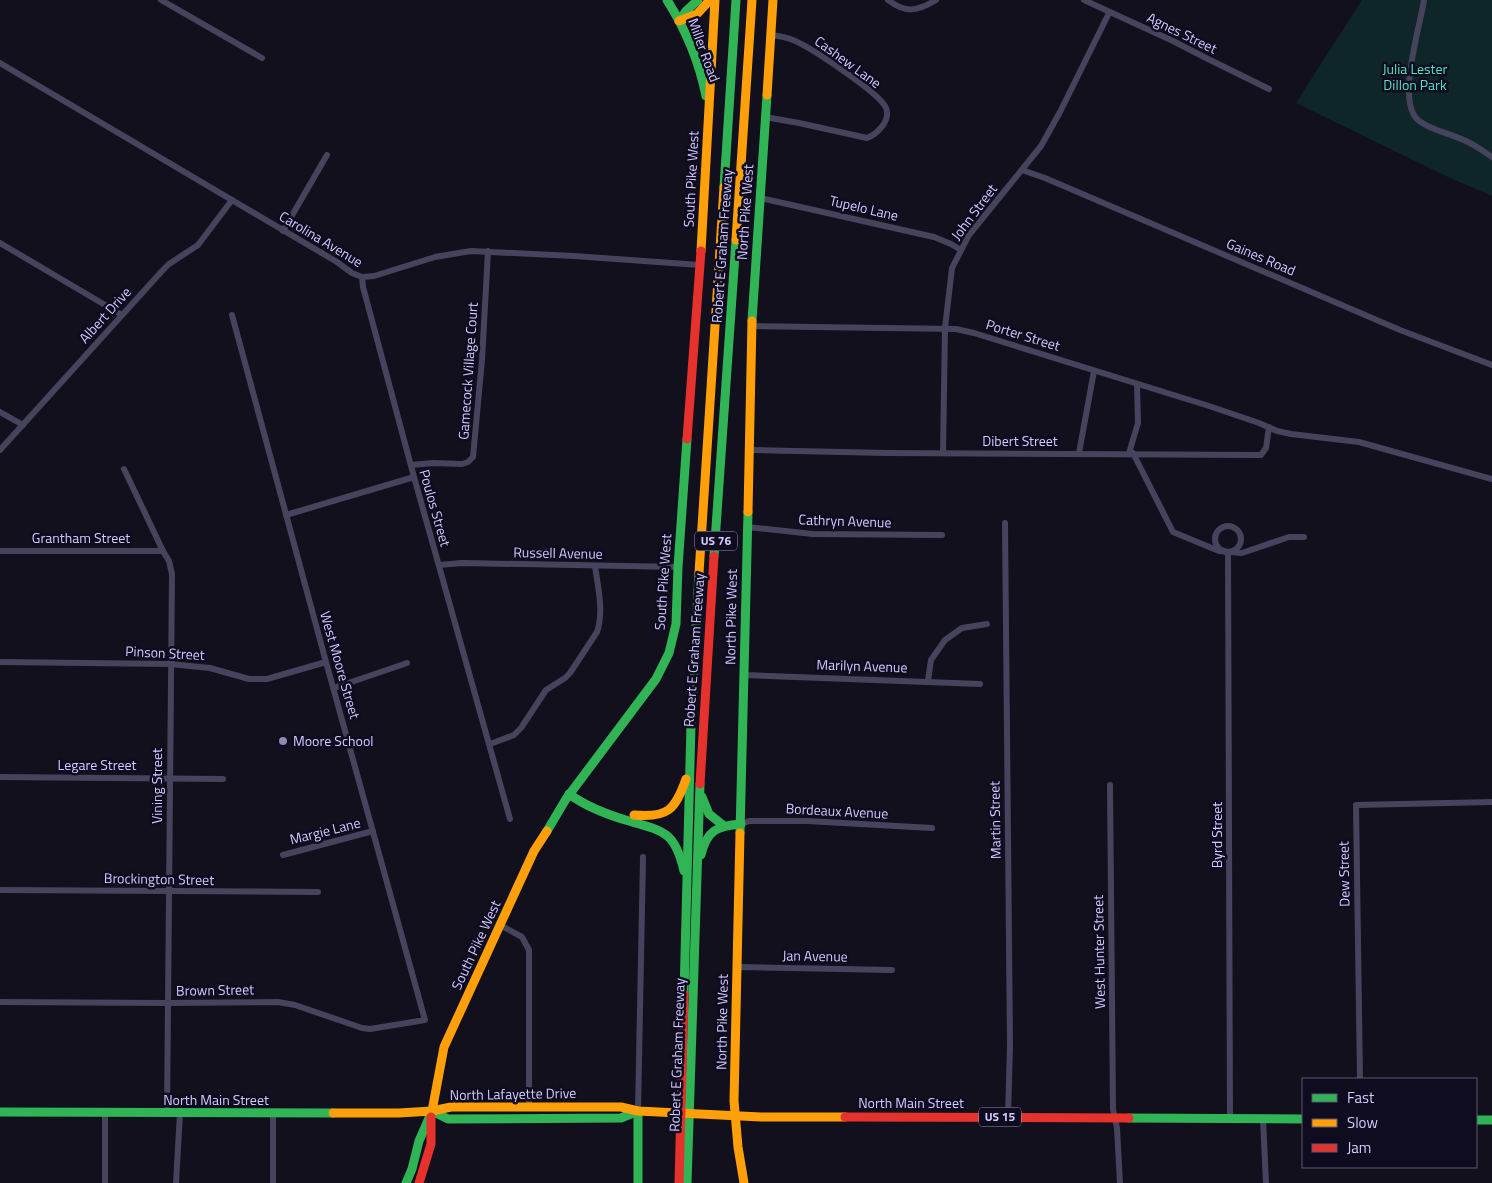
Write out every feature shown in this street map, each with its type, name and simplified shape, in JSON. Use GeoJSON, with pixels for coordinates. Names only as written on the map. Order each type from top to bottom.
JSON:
{"type":"FeatureCollection","features":[{"type":"Feature","properties":{"kind":"main road","name":"Miller Road"},"geometry":{"type":"LineString","coordinates":[[667,0],[680,21],[701,72],[708,113]]}},
{"type":"Feature","properties":{"kind":"main road"},"geometry":{"type":"LineString","coordinates":[[680,21],[686,11],[698,0]]}},
{"type":"Feature","properties":{"kind":"main road"},"geometry":{"type":"LineString","coordinates":[[680,21],[697,14],[710,0]]}},
{"type":"Feature","properties":{"kind":"main road"},"geometry":{"type":"LineString","coordinates":[[708,113],[715,0]]}},
{"type":"Feature","properties":{"kind":"main road","name":"Robert E Graham Freeway"},"geometry":{"type":"LineString","coordinates":[[686,1082],[690,766],[703,495],[736,0]]}},
{"type":"Feature","properties":{"kind":"main road","name":"Robert E Graham Freeway"},"geometry":{"type":"LineString","coordinates":[[679,1183],[684,1149],[700,770],[752,0]]}},
{"type":"Feature","properties":{"kind":"main road","name":"North Pike West"},"geometry":{"type":"LineString","coordinates":[[744,1183],[735,1116],[748,450],[752,326],[773,0]]}},
{"type":"Feature","properties":{"kind":"main road","name":"South Pike West"},"geometry":{"type":"LineString","coordinates":[[432,1111],[444,1047],[534,851],[570,794],[656,679],[668,654],[676,624],[678,567],[700,265],[708,113]]}},
{"type":"Feature","properties":{"kind":"main road"},"geometry":{"type":"LineString","coordinates":[[605,812],[655,817],[673,809],[690,766]]}},
{"type":"Feature","properties":{"kind":"main road"},"geometry":{"type":"LineString","coordinates":[[700,770],[705,809],[712,818],[724,826]]}},
{"type":"Feature","properties":{"kind":"main road"},"geometry":{"type":"LineString","coordinates":[[570,794],[583,804],[658,828],[674,844],[680,857],[687,890]]}},
{"type":"Feature","properties":{"kind":"main road"},"geometry":{"type":"LineString","coordinates":[[696,886],[706,837],[716,828],[741,824]]}},
{"type":"Feature","properties":{"kind":"main road","name":"North Lafayette Drive"},"geometry":{"type":"LineString","coordinates":[[419,1183],[430,1144],[432,1111],[452,1106],[621,1107],[638,1111]]}},
{"type":"Feature","properties":{"kind":"main road"},"geometry":{"type":"LineString","coordinates":[[406,1183],[419,1142],[432,1111],[448,1119],[457,1119],[621,1118],[638,1111],[638,1183]]}},
{"type":"Feature","properties":{"kind":"main road","name":"North Main Street"},"geometry":{"type":"LineString","coordinates":[[0,1112],[399,1114],[432,1111]]}},
{"type":"Feature","properties":{"kind":"main road","name":"North Main Street"},"geometry":{"type":"LineString","coordinates":[[638,1111],[735,1116],[1302,1119]]}},
{"type":"Feature","properties":{"kind":"main road"},"geometry":{"type":"LineString","coordinates":[[1477,1120],[1492,1120]]}},
{"type":"Feature","properties":{"kind":"main road","name":"Robert E Graham Freeway"},"geometry":{"type":"LineString","coordinates":[[684,1149],[687,1183]]}},
{"type":"Feature","properties":{"kind":"street"},"geometry":{"type":"LineString","coordinates":[[160,0],[262,58]]}},
{"type":"Feature","properties":{"kind":"street"},"geometry":{"type":"LineString","coordinates":[[888,0],[898,7],[913,10],[921,9],[936,0]]}},
{"type":"Feature","properties":{"kind":"street","name":"Agnes Street"},"geometry":{"type":"LineString","coordinates":[[1084,0],[1173,41],[1269,89]]}},
{"type":"Feature","properties":{"kind":"street"},"geometry":{"type":"LineString","coordinates":[[1424,0],[1409,84],[1408,99],[1412,111],[1418,120],[1426,125],[1467,141],[1492,157]]}},
{"type":"Feature","properties":{"kind":"street","name":"John Street"},"geometry":{"type":"LineString","coordinates":[[943,453],[945,328],[952,268],[969,235],[1041,146],[1060,112],[1109,12]]}},
{"type":"Feature","properties":{"kind":"street","name":"Cashew Lane"},"geometry":{"type":"LineString","coordinates":[[765,117],[867,138],[883,126],[886,113],[886,109],[880,100],[835,66],[795,40],[771,35]]}},
{"type":"Feature","properties":{"kind":"street","name":"Carolina Avenue"},"geometry":{"type":"LineString","coordinates":[[0,63],[352,273],[362,277],[374,276],[449,254],[471,251],[700,265]]}},
{"type":"Feature","properties":{"kind":"street"},"geometry":{"type":"LineString","coordinates":[[283,231],[327,154]]}},
{"type":"Feature","properties":{"kind":"street","name":"Gaines Road"},"geometry":{"type":"LineString","coordinates":[[1022,170],[1045,178],[1400,330],[1492,365]]}},
{"type":"Feature","properties":{"kind":"street","name":"Tupelo Lane"},"geometry":{"type":"LineString","coordinates":[[760,198],[934,237],[961,250]]}},
{"type":"Feature","properties":{"kind":"street","name":"Albert Drive"},"geometry":{"type":"LineString","coordinates":[[0,450],[169,264],[198,245],[232,200]]}},
{"type":"Feature","properties":{"kind":"street"},"geometry":{"type":"LineString","coordinates":[[0,243],[122,315]]}},
{"type":"Feature","properties":{"kind":"street","name":"Gamecock Village Court"},"geometry":{"type":"LineString","coordinates":[[411,466],[433,462],[462,464],[468,462],[473,457],[482,360],[488,251]]}},
{"type":"Feature","properties":{"kind":"street","name":"Poulos Street"},"geometry":{"type":"LineString","coordinates":[[362,277],[363,287],[411,466],[510,818]]}},
{"type":"Feature","properties":{"kind":"street","name":"West Moore Street"},"geometry":{"type":"LineString","coordinates":[[232,315],[425,1020]]}},
{"type":"Feature","properties":{"kind":"street","name":"Porter Street"},"geometry":{"type":"LineString","coordinates":[[752,326],[945,328],[974,333],[1270,427],[1277,431],[1359,442],[1492,480]]}},
{"type":"Feature","properties":{"kind":"street"},"geometry":{"type":"LineString","coordinates":[[1079,453],[1094,371]]}},
{"type":"Feature","properties":{"kind":"street"},"geometry":{"type":"LineString","coordinates":[[1137,384],[1138,423],[1131,453],[1173,532],[1219,551],[1242,553],[1289,537],[1304,537]]}},
{"type":"Feature","properties":{"kind":"street"},"geometry":{"type":"LineString","coordinates":[[0,412],[22,425]]}},
{"type":"Feature","properties":{"kind":"street","name":"Dibert Street"},"geometry":{"type":"LineString","coordinates":[[748,450],[1261,455],[1266,448],[1270,427]]}},
{"type":"Feature","properties":{"kind":"street","name":"Vining Street"},"geometry":{"type":"LineString","coordinates":[[124,469],[169,561],[172,574],[167,1113]]}},
{"type":"Feature","properties":{"kind":"street"},"geometry":{"type":"LineString","coordinates":[[286,515],[414,476]]}},
{"type":"Feature","properties":{"kind":"street","name":"Martin Street"},"geometry":{"type":"LineString","coordinates":[[1005,523],[1010,1045],[1008,1117]]}},
{"type":"Feature","properties":{"kind":"street"},"geometry":{"type":"LineString","coordinates":[[1227,525],[1238,529],[1242,540],[1238,548],[1228,552],[1219,548],[1215,540],[1217,531],[1227,525]]}},
{"type":"Feature","properties":{"kind":"street","name":"Cathryn Avenue"},"geometry":{"type":"LineString","coordinates":[[747,527],[813,534],[942,536]]}},
{"type":"Feature","properties":{"kind":"street","name":"Grantham Street"},"geometry":{"type":"LineString","coordinates":[[0,551],[163,551]]}},
{"type":"Feature","properties":{"kind":"street","name":"Byrd Street"},"geometry":{"type":"LineString","coordinates":[[1228,552],[1230,1119]]}},
{"type":"Feature","properties":{"kind":"street","name":"Russell Avenue"},"geometry":{"type":"LineString","coordinates":[[439,566],[462,563],[678,567]]}},
{"type":"Feature","properties":{"kind":"street"},"geometry":{"type":"LineString","coordinates":[[490,744],[507,738],[521,728],[546,690],[570,673],[597,632],[600,613],[596,566]]}},
{"type":"Feature","properties":{"kind":"street"},"geometry":{"type":"LineString","coordinates":[[928,681],[931,660],[945,640],[962,628],[988,624]]}},
{"type":"Feature","properties":{"kind":"street","name":"Pinson Street"},"geometry":{"type":"LineString","coordinates":[[0,662],[170,664],[210,668],[258,680],[272,678],[326,662]]}},
{"type":"Feature","properties":{"kind":"street"},"geometry":{"type":"LineString","coordinates":[[334,688],[407,663]]}},
{"type":"Feature","properties":{"kind":"street","name":"Marilyn Avenue"},"geometry":{"type":"LineString","coordinates":[[744,675],[980,684]]}},
{"type":"Feature","properties":{"kind":"street","name":"Legare Street"},"geometry":{"type":"LineString","coordinates":[[0,777],[223,779]]}},
{"type":"Feature","properties":{"kind":"street","name":"West Hunter Street"},"geometry":{"type":"LineString","coordinates":[[1110,785],[1113,1109],[1117,1128],[1120,1183]]}},
{"type":"Feature","properties":{"kind":"street","name":"Dew Street"},"geometry":{"type":"LineString","coordinates":[[1360,1078],[1356,805],[1492,802]]}},
{"type":"Feature","properties":{"kind":"street","name":"Bordeaux Avenue"},"geometry":{"type":"LineString","coordinates":[[741,824],[749,821],[807,821],[932,828]]}},
{"type":"Feature","properties":{"kind":"street","name":"Margie Lane"},"geometry":{"type":"LineString","coordinates":[[283,855],[374,831]]}},
{"type":"Feature","properties":{"kind":"street"},"geometry":{"type":"LineString","coordinates":[[638,1111],[643,857]]}},
{"type":"Feature","properties":{"kind":"street","name":"Brockington Street"},"geometry":{"type":"LineString","coordinates":[[0,890],[318,892]]}},
{"type":"Feature","properties":{"kind":"street"},"geometry":{"type":"LineString","coordinates":[[500,925],[518,933],[529,950],[528,1107]]}},
{"type":"Feature","properties":{"kind":"street","name":"Jan Avenue"},"geometry":{"type":"LineString","coordinates":[[738,967],[892,970]]}},
{"type":"Feature","properties":{"kind":"street","name":"Brown Street"},"geometry":{"type":"LineString","coordinates":[[0,1002],[285,1002],[362,1028],[370,1029],[425,1020]]}},
{"type":"Feature","properties":{"kind":"street"},"geometry":{"type":"LineString","coordinates":[[105,1113],[105,1183]]}},
{"type":"Feature","properties":{"kind":"street"},"geometry":{"type":"LineString","coordinates":[[176,1183],[180,1113]]}},
{"type":"Feature","properties":{"kind":"street"},"geometry":{"type":"LineString","coordinates":[[273,1114],[273,1183]]}},
{"type":"Feature","properties":{"kind":"street"},"geometry":{"type":"LineString","coordinates":[[1263,1119],[1266,1183]]}},
{"type":"Feature","properties":{"kind":"green space","name":"Julia Lester Dillon Park"},"geometry":{"type":"Polygon","coordinates":[[[1362,0],[1492,0],[1492,196],[1448,177],[1296,103],[1362,0]]]}},
{"type":"Feature","properties":{"kind":"traffic: fast"},"geometry":{"type":"LineString","coordinates":[[667,0],[691,46],[700,70],[706,96]]}},
{"type":"Feature","properties":{"kind":"traffic: fast"},"geometry":{"type":"LineString","coordinates":[[679,21],[686,11],[698,0]]}},
{"type":"Feature","properties":{"kind":"traffic: fast"},"geometry":{"type":"LineString","coordinates":[[724,187],[736,0]]}},
{"type":"Feature","properties":{"kind":"traffic: fast"},"geometry":{"type":"LineString","coordinates":[[752,321],[767,95]]}},
{"type":"Feature","properties":{"kind":"traffic: fast"},"geometry":{"type":"LineString","coordinates":[[714,556],[736,240]]}},
{"type":"Feature","properties":{"kind":"traffic: fast"},"geometry":{"type":"LineString","coordinates":[[547,831],[566,799],[656,679],[669,653],[676,624],[687,439]]}},
{"type":"Feature","properties":{"kind":"traffic: fast"},"geometry":{"type":"LineString","coordinates":[[740,833],[748,512]]}},
{"type":"Feature","properties":{"kind":"traffic: fast"},"geometry":{"type":"LineString","coordinates":[[684,994],[691,725],[699,573]]}},
{"type":"Feature","properties":{"kind":"traffic: fast"},"geometry":{"type":"LineString","coordinates":[[687,1183],[700,784]]}},
{"type":"Feature","properties":{"kind":"traffic: fast"},"geometry":{"type":"LineString","coordinates":[[569,794],[598,810],[666,835],[677,848],[684,871]]}},
{"type":"Feature","properties":{"kind":"traffic: fast"},"geometry":{"type":"LineString","coordinates":[[702,797],[709,814],[724,826]]}},
{"type":"Feature","properties":{"kind":"traffic: fast"},"geometry":{"type":"LineString","coordinates":[[701,855],[706,840],[714,831],[725,826],[741,824]]}},
{"type":"Feature","properties":{"kind":"traffic: fast"},"geometry":{"type":"LineString","coordinates":[[432,1111],[448,1119],[621,1118],[638,1111]]}},
{"type":"Feature","properties":{"kind":"traffic: fast"},"geometry":{"type":"LineString","coordinates":[[406,1183],[412,1169],[419,1141],[432,1111]]}},
{"type":"Feature","properties":{"kind":"traffic: fast"},"geometry":{"type":"LineString","coordinates":[[638,1111],[638,1183]]}},
{"type":"Feature","properties":{"kind":"traffic: fast"},"geometry":{"type":"LineString","coordinates":[[0,1112],[333,1113]]}},
{"type":"Feature","properties":{"kind":"traffic: fast"},"geometry":{"type":"LineString","coordinates":[[1129,1118],[1302,1119]]}},
{"type":"Feature","properties":{"kind":"traffic: fast"},"geometry":{"type":"LineString","coordinates":[[1477,1120],[1492,1120]]}},
{"type":"Feature","properties":{"kind":"traffic: slow"},"geometry":{"type":"LineString","coordinates":[[679,21],[697,14],[710,0]]}},
{"type":"Feature","properties":{"kind":"traffic: slow"},"geometry":{"type":"LineString","coordinates":[[701,251],[715,0]]}},
{"type":"Feature","properties":{"kind":"traffic: slow"},"geometry":{"type":"LineString","coordinates":[[736,240],[752,0]]}},
{"type":"Feature","properties":{"kind":"traffic: slow"},"geometry":{"type":"LineString","coordinates":[[767,95],[773,0]]}},
{"type":"Feature","properties":{"kind":"traffic: slow"},"geometry":{"type":"LineString","coordinates":[[699,573],[724,187]]}},
{"type":"Feature","properties":{"kind":"traffic: slow"},"geometry":{"type":"LineString","coordinates":[[748,512],[752,321]]}},
{"type":"Feature","properties":{"kind":"traffic: slow"},"geometry":{"type":"LineString","coordinates":[[634,815],[655,815],[669,810],[678,798],[686,779]]}},
{"type":"Feature","properties":{"kind":"traffic: slow"},"geometry":{"type":"LineString","coordinates":[[333,1113],[432,1111],[444,1047],[534,851],[547,831]]}},
{"type":"Feature","properties":{"kind":"traffic: slow"},"geometry":{"type":"LineString","coordinates":[[740,833],[734,1101],[738,1147],[744,1183]]}},
{"type":"Feature","properties":{"kind":"traffic: slow"},"geometry":{"type":"LineString","coordinates":[[432,1111],[451,1107],[621,1107],[638,1111],[761,1117],[845,1117]]}},
{"type":"Feature","properties":{"kind":"traffic: jam"},"geometry":{"type":"LineString","coordinates":[[687,439],[701,251]]}},
{"type":"Feature","properties":{"kind":"traffic: jam"},"geometry":{"type":"LineString","coordinates":[[700,784],[714,556]]}},
{"type":"Feature","properties":{"kind":"traffic: jam"},"geometry":{"type":"LineString","coordinates":[[679,1183],[684,994]]}},
{"type":"Feature","properties":{"kind":"traffic: jam"},"geometry":{"type":"LineString","coordinates":[[419,1183],[431,1144],[431,1117]]}},
{"type":"Feature","properties":{"kind":"traffic: jam"},"geometry":{"type":"LineString","coordinates":[[845,1117],[1129,1118]]}},
{"type":"Feature","properties":{"kind":"place","name":"Moore School"},"geometry":{"type":"Point","coordinates":[283,741]}}]}
